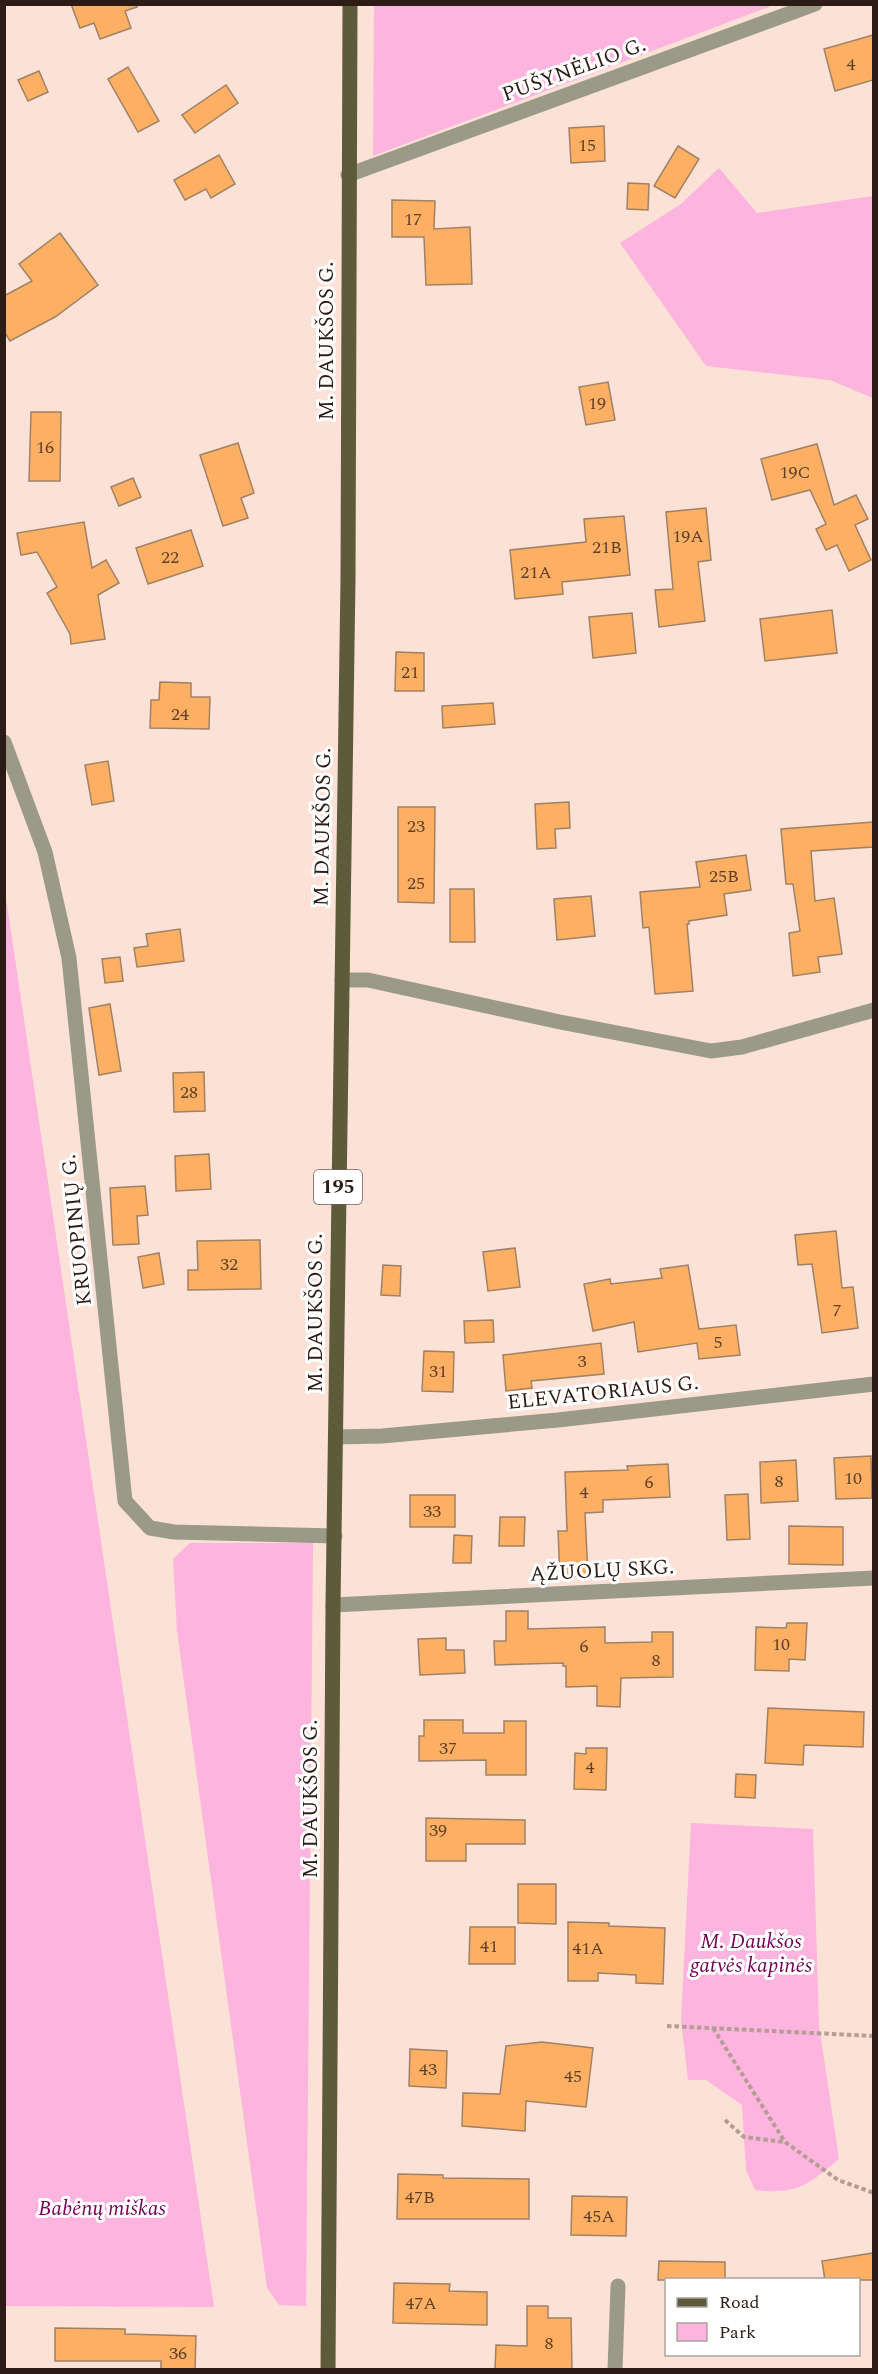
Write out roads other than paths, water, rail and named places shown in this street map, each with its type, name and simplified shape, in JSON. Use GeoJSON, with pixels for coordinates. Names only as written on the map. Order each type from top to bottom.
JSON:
{"type":"FeatureCollection","features":[{"type":"Feature","properties":{"kind":"main road","name":"M. DAUKŠOS G."},"geometry":{"type":"LineString","coordinates":[[328,2370],[333,1605],[348,579],[350,4]]}},
{"type":"Feature","properties":{"kind":"street","name":"PUŠYNĖLIO G."},"geometry":{"type":"LineString","coordinates":[[348,175],[814,4]]}},
{"type":"Feature","properties":{"kind":"street","name":"KRUOPINIŲ G."},"geometry":{"type":"LineString","coordinates":[[4,742],[45,852],[69,958],[125,1501],[150,1528],[335,1536]]}},
{"type":"Feature","properties":{"kind":"street"},"geometry":{"type":"LineString","coordinates":[[342,980],[368,980],[561,1022],[711,1051],[742,1047],[873,1010]]}},
{"type":"Feature","properties":{"kind":"street","name":"ELEVATORIAUS G."},"geometry":{"type":"LineString","coordinates":[[336,1437],[382,1436],[558,1420],[873,1384]]}},
{"type":"Feature","properties":{"kind":"street","name":"ĄŽUOLŲ SKG."},"geometry":{"type":"LineString","coordinates":[[333,1605],[873,1578]]}},
{"type":"Feature","properties":{"kind":"street"},"geometry":{"type":"LineString","coordinates":[[615,2370],[618,2286]]}},
{"type":"Feature","properties":{"kind":"park label","name":"M. Daukšos gatvės kapinės"},"geometry":{"type":"Point","coordinates":[751,1954]}},
{"type":"Feature","properties":{"kind":"park label","name":"Babėnų miškas"},"geometry":{"type":"Point","coordinates":[102,2209]}}]}
